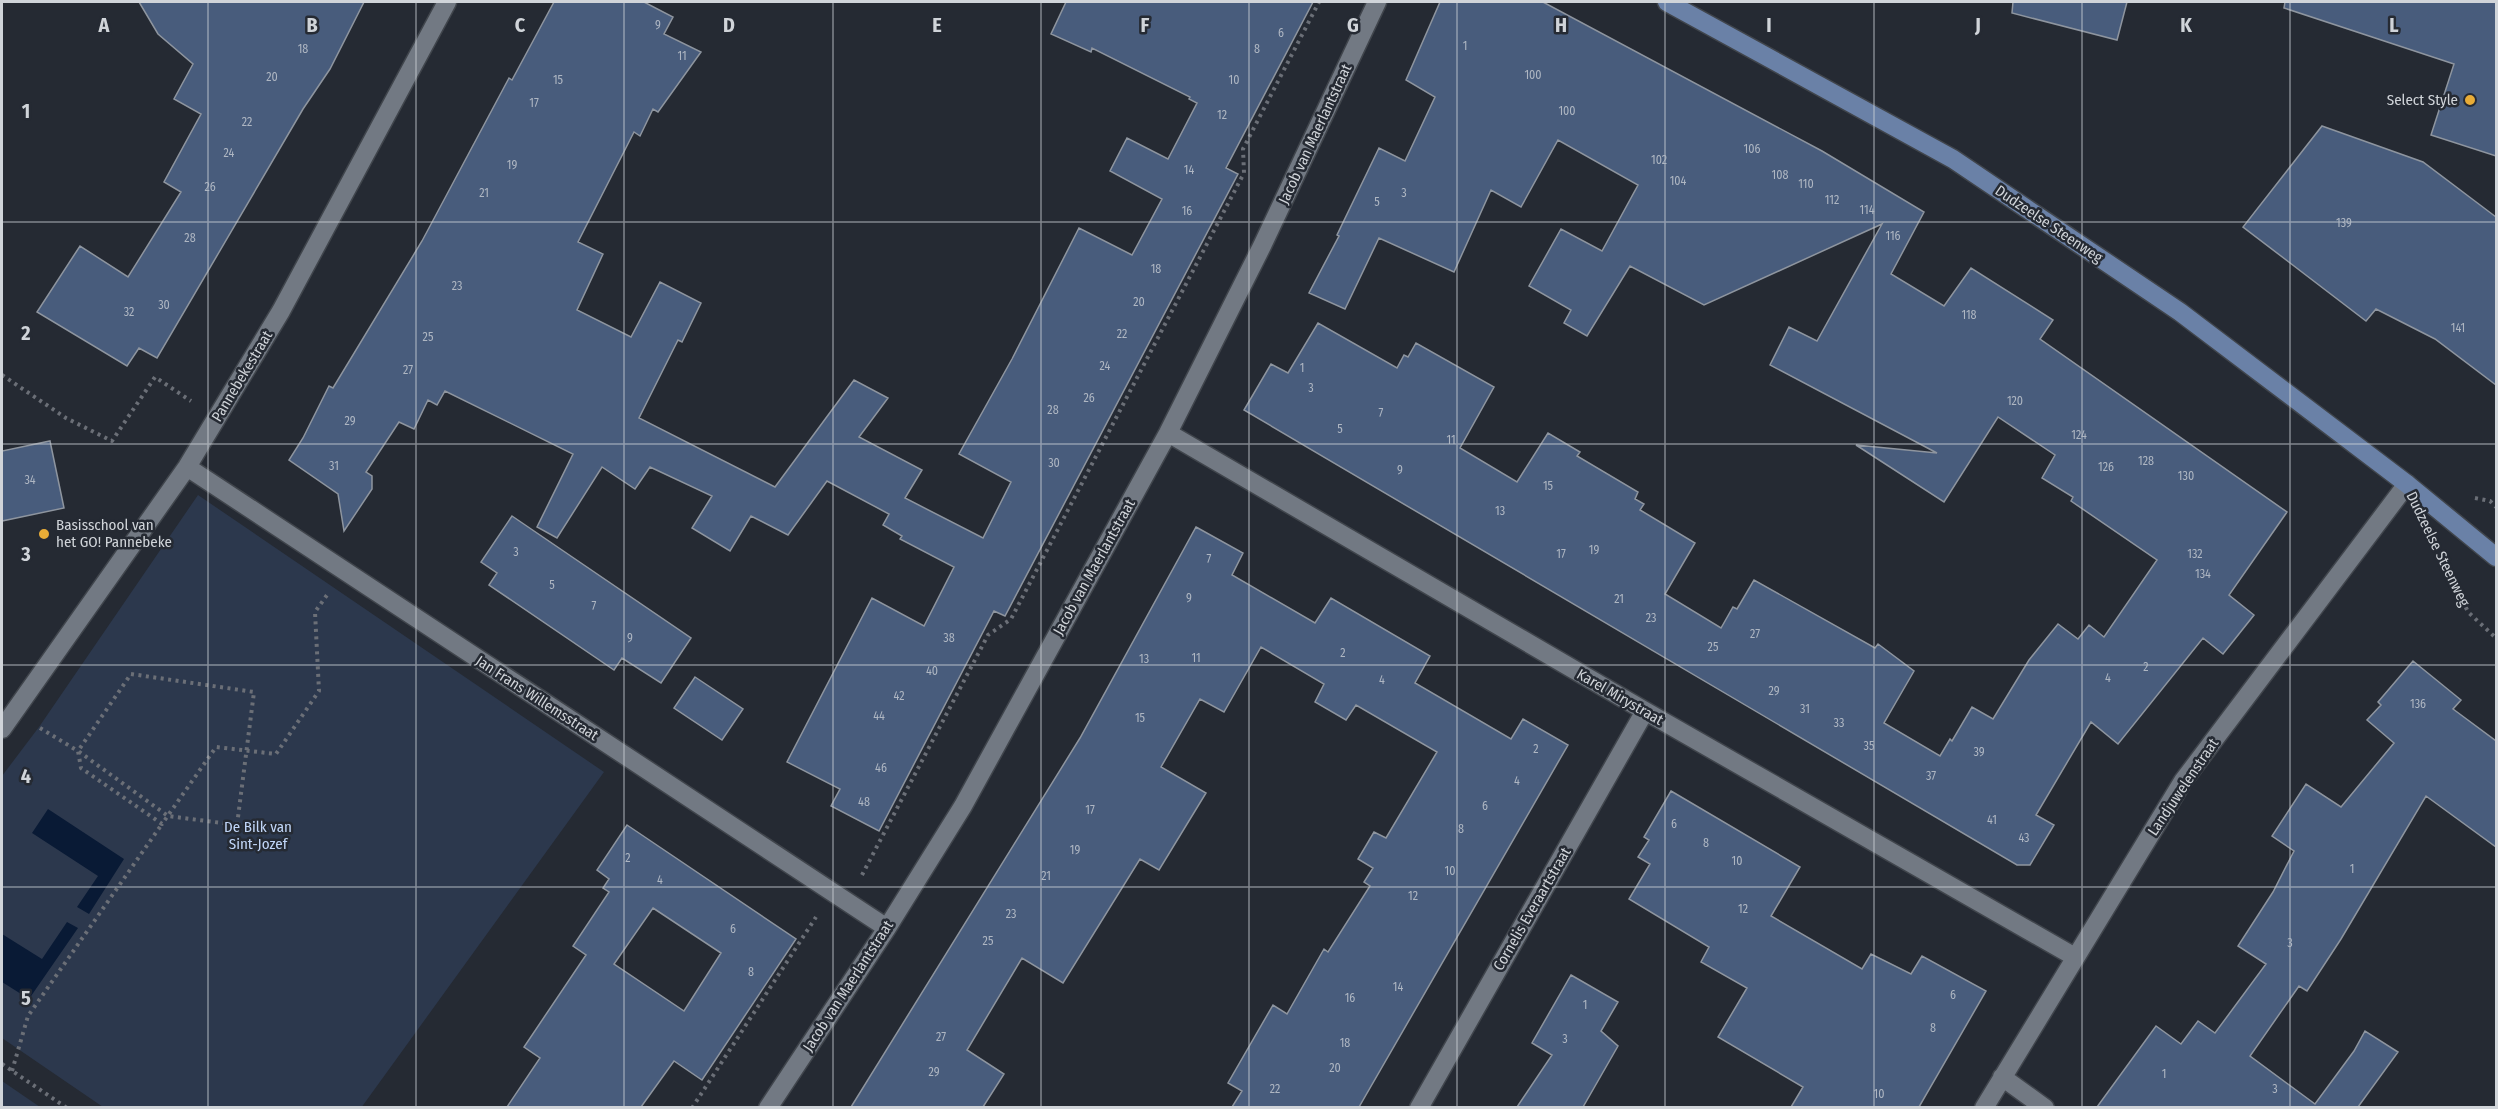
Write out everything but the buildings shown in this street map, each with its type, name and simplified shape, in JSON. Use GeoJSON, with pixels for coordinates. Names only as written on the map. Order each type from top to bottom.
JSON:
{"type":"FeatureCollection","features":[{"type":"Feature","properties":{"kind":"main road","name":"Dudzeelse Steenweg"},"geometry":{"type":"LineString","coordinates":[[1667,2],[1953,159],[2180,312],[2407,484],[2496,557]]}},
{"type":"Feature","properties":{"kind":"street","name":"Pannebekestraat"},"geometry":{"type":"LineString","coordinates":[[2,729],[187,467],[281,311],[447,2]]}},
{"type":"Feature","properties":{"kind":"street","name":"Jacob van Maerlantstraat"},"geometry":{"type":"LineString","coordinates":[[768,1107],[887,928],[963,806],[1168,433],[1262,246],[1377,2]]}},
{"type":"Feature","properties":{"kind":"street","name":"Karel Mirystraat"},"geometry":{"type":"LineString","coordinates":[[1168,433],[1645,711],[2075,957]]}},
{"type":"Feature","properties":{"kind":"street","name":"Jan Frans Willemsstraat"},"geometry":{"type":"LineString","coordinates":[[187,467],[887,928]]}},
{"type":"Feature","properties":{"kind":"street","name":"Landjuwelenstraat"},"geometry":{"type":"LineString","coordinates":[[1984,1107],[2184,781],[2407,484]]}},
{"type":"Feature","properties":{"kind":"street","name":"Cornelis Everaartstraat"},"geometry":{"type":"LineString","coordinates":[[1419,1107],[1645,711]]}},
{"type":"Feature","properties":{"kind":"street"},"geometry":{"type":"LineString","coordinates":[[2002,1077],[2045,1107]]}},
{"type":"Feature","properties":{"kind":"path"},"geometry":{"type":"LineString","coordinates":[[692,1107],[833,892],[864,874],[988,634],[1011,619],[1244,173],[1243,149],[1318,2]]}},
{"type":"Feature","properties":{"kind":"path"},"geometry":{"type":"LineString","coordinates":[[2,375],[66,418],[112,441],[155,377],[189,402],[196,396],[208,404],[200,416],[212,425]]}},
{"type":"Feature","properties":{"kind":"path","name":"Dudzeelse Steenweg"},"geometry":{"type":"LineString","coordinates":[[2438,548],[2468,612],[2496,638]]}},
{"type":"Feature","properties":{"kind":"path"},"geometry":{"type":"LineString","coordinates":[[12,1071],[28,1016],[216,747],[276,754],[319,691],[315,612],[344,571]]}},
{"type":"Feature","properties":{"kind":"path"},"geometry":{"type":"LineString","coordinates":[[15,710],[78,751],[168,816],[237,825],[254,692],[131,674],[78,751],[81,768],[162,824]]}},
{"type":"Feature","properties":{"kind":"path"},"geometry":{"type":"LineString","coordinates":[[2,1064],[67,1107]]}},
{"type":"Feature","properties":{"kind":"green space","name":"De Bilk van Sint-Jozef"},"geometry":{"type":"Polygon","coordinates":[[[198,495],[604,772],[361,1108],[103,1107],[2,1038],[2,776],[39,727],[198,495]]]}},
{"type":"Feature","properties":{"kind":"green space"},"geometry":{"type":"Polygon","coordinates":[[[2,1081],[40,1107],[2,1107],[2,1081]]]}},
{"type":"Feature","properties":{"kind":"shaded area"},"geometry":{"type":"Polygon","coordinates":[[[48,809],[124,859],[89,914],[77,907],[98,876],[32,833],[48,809]]]}},
{"type":"Feature","properties":{"kind":"shaded area"},"geometry":{"type":"Polygon","coordinates":[[[67,922],[78,928],[29,999],[2,982],[2,934],[42,959],[67,922]]]}},
{"type":"Feature","properties":{"kind":"place","name":"Select Style"},"geometry":{"type":"Point","coordinates":[2470,100]}},
{"type":"Feature","properties":{"kind":"place","name":"Basisschool van het GO! Pannebeke"},"geometry":{"type":"Point","coordinates":[44,534]}}]}
